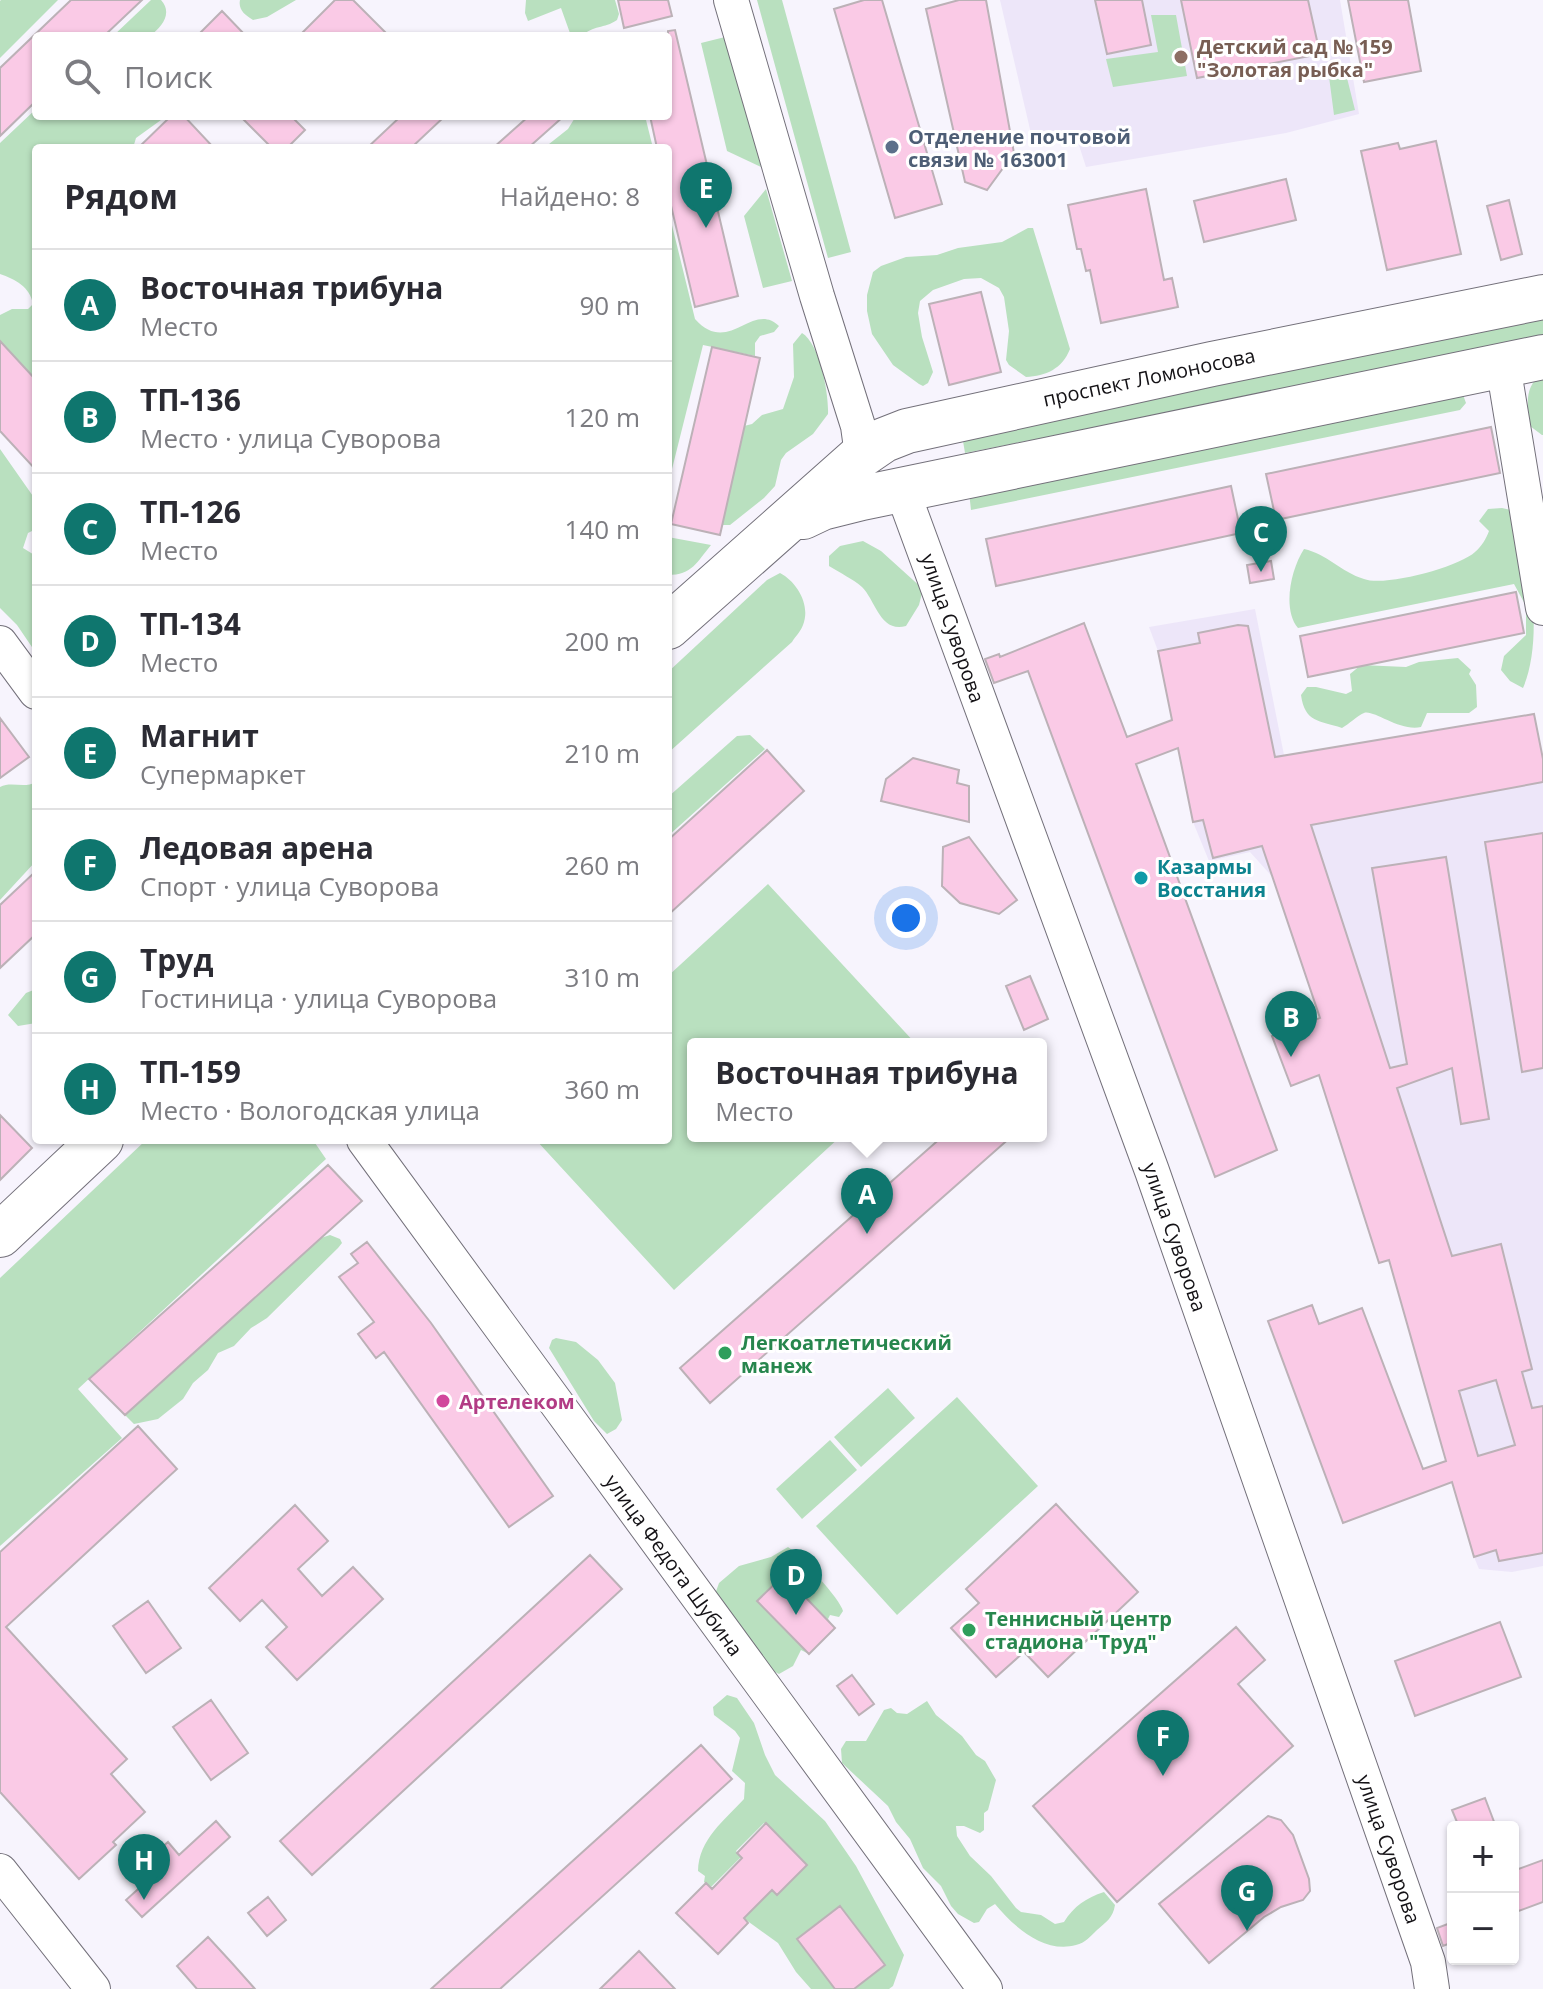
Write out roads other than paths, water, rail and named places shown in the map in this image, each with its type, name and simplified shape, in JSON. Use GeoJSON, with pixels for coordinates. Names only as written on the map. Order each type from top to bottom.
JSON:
{"type":"FeatureCollection","features":[{"type":"Feature","properties":{"kind":"main road","name":"проспект Ломоносова"},"geometry":{"type":"LineString","coordinates":[[672,624],[862,455],[896,435],[950,419],[1543,297]]}},
{"type":"Feature","properties":{"kind":"main road","name":"проспект Ломоносова"},"geometry":{"type":"LineString","coordinates":[[786,525],[822,508],[902,490],[1523,361]]}},
{"type":"Feature","properties":{"kind":"main road"},"geometry":{"type":"LineString","coordinates":[[0,1235],[97,1144]]}},
{"type":"Feature","properties":{"kind":"street"},"geometry":{"type":"LineString","coordinates":[[731,0],[858,426],[862,455]]}},
{"type":"Feature","properties":{"kind":"street"},"geometry":{"type":"LineString","coordinates":[[1523,361],[1543,608]]}},
{"type":"Feature","properties":{"kind":"street","name":"улица Суворова"},"geometry":{"type":"LineString","coordinates":[[902,490],[1152,1171],[1428,1962],[1432,1989]]}},
{"type":"Feature","properties":{"kind":"street"},"geometry":{"type":"LineString","coordinates":[[0,643],[32,687]]}},
{"type":"Feature","properties":{"kind":"street","name":"улица Федота Шубина"},"geometry":{"type":"LineString","coordinates":[[367,1144],[985,1989]]}},
{"type":"Feature","properties":{"kind":"street"},"geometry":{"type":"LineString","coordinates":[[0,1871],[93,1989]]}},
{"type":"Feature","properties":{"kind":"place","name":"Детский сад № 159 \"Золотая рыбка\""},"geometry":{"type":"Point","coordinates":[1181,57]}},
{"type":"Feature","properties":{"kind":"place","name":"Отделение почтовой связи № 163001"},"geometry":{"type":"Point","coordinates":[892,147]}},
{"type":"Feature","properties":{"kind":"place","name":"Магнит"},"geometry":{"type":"Point","coordinates":[706,228]}},
{"type":"Feature","properties":{"kind":"place","name":"ТП-126"},"geometry":{"type":"Point","coordinates":[1261,572]}},
{"type":"Feature","properties":{"kind":"place","name":"Казармы Восстания"},"geometry":{"type":"Point","coordinates":[1141,878]}},
{"type":"Feature","properties":{"kind":"place","name":"ТП-136"},"geometry":{"type":"Point","coordinates":[1291,1057]}},
{"type":"Feature","properties":{"kind":"place","name":"Восточная трибуна"},"geometry":{"type":"Point","coordinates":[867,1234]}},
{"type":"Feature","properties":{"kind":"place","name":"Легкоатлетический манеж"},"geometry":{"type":"Point","coordinates":[725,1353]}},
{"type":"Feature","properties":{"kind":"place","name":"Артелеком"},"geometry":{"type":"Point","coordinates":[443,1401]}},
{"type":"Feature","properties":{"kind":"place","name":"ТП-134"},"geometry":{"type":"Point","coordinates":[796,1615]}},
{"type":"Feature","properties":{"kind":"place","name":"Теннисный центр стадиона \"Труд\""},"geometry":{"type":"Point","coordinates":[969,1630]}},
{"type":"Feature","properties":{"kind":"place","name":"Ледовая арена"},"geometry":{"type":"Point","coordinates":[1163,1776]}},
{"type":"Feature","properties":{"kind":"place","name":"ТП-159"},"geometry":{"type":"Point","coordinates":[144,1900]}},
{"type":"Feature","properties":{"kind":"place","name":"Труд"},"geometry":{"type":"Point","coordinates":[1247,1931]}}]}
